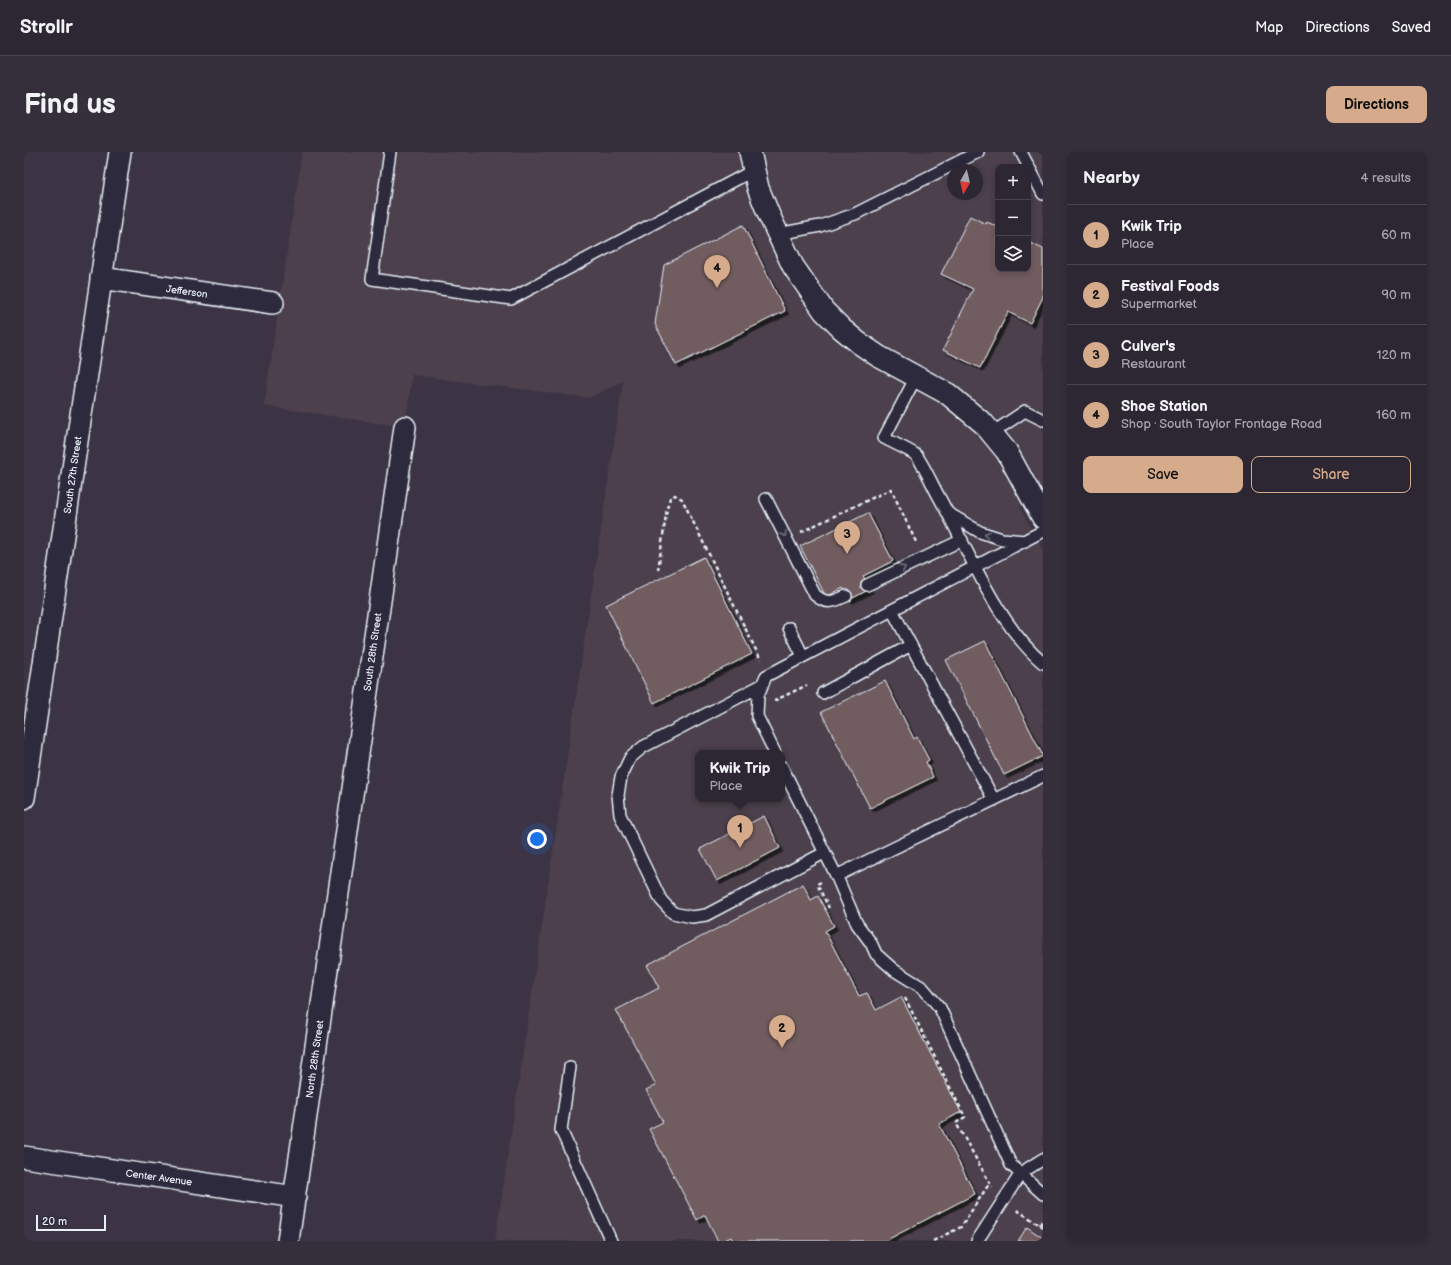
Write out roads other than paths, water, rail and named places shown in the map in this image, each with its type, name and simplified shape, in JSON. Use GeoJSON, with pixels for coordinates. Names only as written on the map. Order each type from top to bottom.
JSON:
{"type":"FeatureCollection","features":[{"type":"Feature","properties":{"kind":"street","name":"South 27th Street"},"geometry":{"type":"LineString","coordinates":[[24,798],[120,152]]}},
{"type":"Feature","properties":{"kind":"street"},"geometry":{"type":"LineString","coordinates":[[752,161],[758,188],[793,266],[824,311],[859,343],[878,356],[948,394],[984,424],[1007,452],[1043,518]]}},
{"type":"Feature","properties":{"kind":"street","name":"Jefferson"},"geometry":{"type":"LineString","coordinates":[[101,278],[273,303]]}},
{"type":"Feature","properties":{"kind":"street","name":"South 28th Street"},"geometry":{"type":"LineString","coordinates":[[340,878],[404,426]]}},
{"type":"Feature","properties":{"kind":"street","name":"North 28th Street"},"geometry":{"type":"LineString","coordinates":[[288,1241],[340,878]]}},
{"type":"Feature","properties":{"kind":"street","name":"Center Avenue"},"geometry":{"type":"LineString","coordinates":[[24,1157],[294,1197]]}},
{"type":"Feature","properties":{"kind":"lane"},"geometry":{"type":"LineString","coordinates":[[390,152],[372,279],[511,299],[752,161]]}},
{"type":"Feature","properties":{"kind":"lane"},"geometry":{"type":"LineString","coordinates":[[778,234],[820,226],[855,214],[978,152]]}},
{"type":"Feature","properties":{"kind":"lane"},"geometry":{"type":"LineString","coordinates":[[1021,152],[1043,194]]}},
{"type":"Feature","properties":{"kind":"lane"},"geometry":{"type":"LineString","coordinates":[[916,377],[884,438],[917,456],[975,567],[1006,622],[1036,658],[1043,663]]}},
{"type":"Feature","properties":{"kind":"lane"},"geometry":{"type":"LineString","coordinates":[[992,433],[1025,411],[1043,420]]}},
{"type":"Feature","properties":{"kind":"lane"},"geometry":{"type":"LineString","coordinates":[[766,499],[815,595],[820,600],[829,603],[846,596]]}},
{"type":"Feature","properties":{"kind":"lane"},"geometry":{"type":"LineString","coordinates":[[948,513],[980,532],[1002,539],[1025,541]]}},
{"type":"Feature","properties":{"kind":"lane"},"geometry":{"type":"LineString","coordinates":[[774,750],[757,716],[758,695],[766,676],[1043,532]]}},
{"type":"Feature","properties":{"kind":"lane"},"geometry":{"type":"LineString","coordinates":[[868,585],[962,540]]}},
{"type":"Feature","properties":{"kind":"lane"},"geometry":{"type":"LineString","coordinates":[[892,610],[994,800]]}},
{"type":"Feature","properties":{"kind":"lane"},"geometry":{"type":"LineString","coordinates":[[789,628],[803,656]]}},
{"type":"Feature","properties":{"kind":"lane"},"geometry":{"type":"LineString","coordinates":[[823,693],[911,645]]}},
{"type":"Feature","properties":{"kind":"lane"},"geometry":{"type":"LineString","coordinates":[[762,685],[643,747],[630,758],[621,777],[618,795],[620,815],[661,900],[673,913],[692,917],[706,915],[824,853]]}},
{"type":"Feature","properties":{"kind":"lane"},"geometry":{"type":"LineString","coordinates":[[785,773],[836,876],[857,924],[871,943],[876,954],[894,970],[923,988],[940,1008],[1011,1164],[1043,1194]]}},
{"type":"Feature","properties":{"kind":"lane"},"geometry":{"type":"LineString","coordinates":[[836,876],[1043,776]]}},
{"type":"Feature","properties":{"kind":"lane"},"geometry":{"type":"LineString","coordinates":[[570,1067],[562,1130],[611,1241]]}},
{"type":"Feature","properties":{"kind":"lane"},"geometry":{"type":"LineString","coordinates":[[977,1241],[1021,1173],[1043,1159]]}},
{"type":"Feature","properties":{"kind":"place","name":"Shoe Station"},"geometry":{"type":"Point","coordinates":[717,288]}},
{"type":"Feature","properties":{"kind":"place","name":"Culver's"},"geometry":{"type":"Point","coordinates":[847,554]}},
{"type":"Feature","properties":{"kind":"place","name":"Kwik Trip"},"geometry":{"type":"Point","coordinates":[740,848]}},
{"type":"Feature","properties":{"kind":"place","name":"Festival Foods"},"geometry":{"type":"Point","coordinates":[782,1048]}}]}
